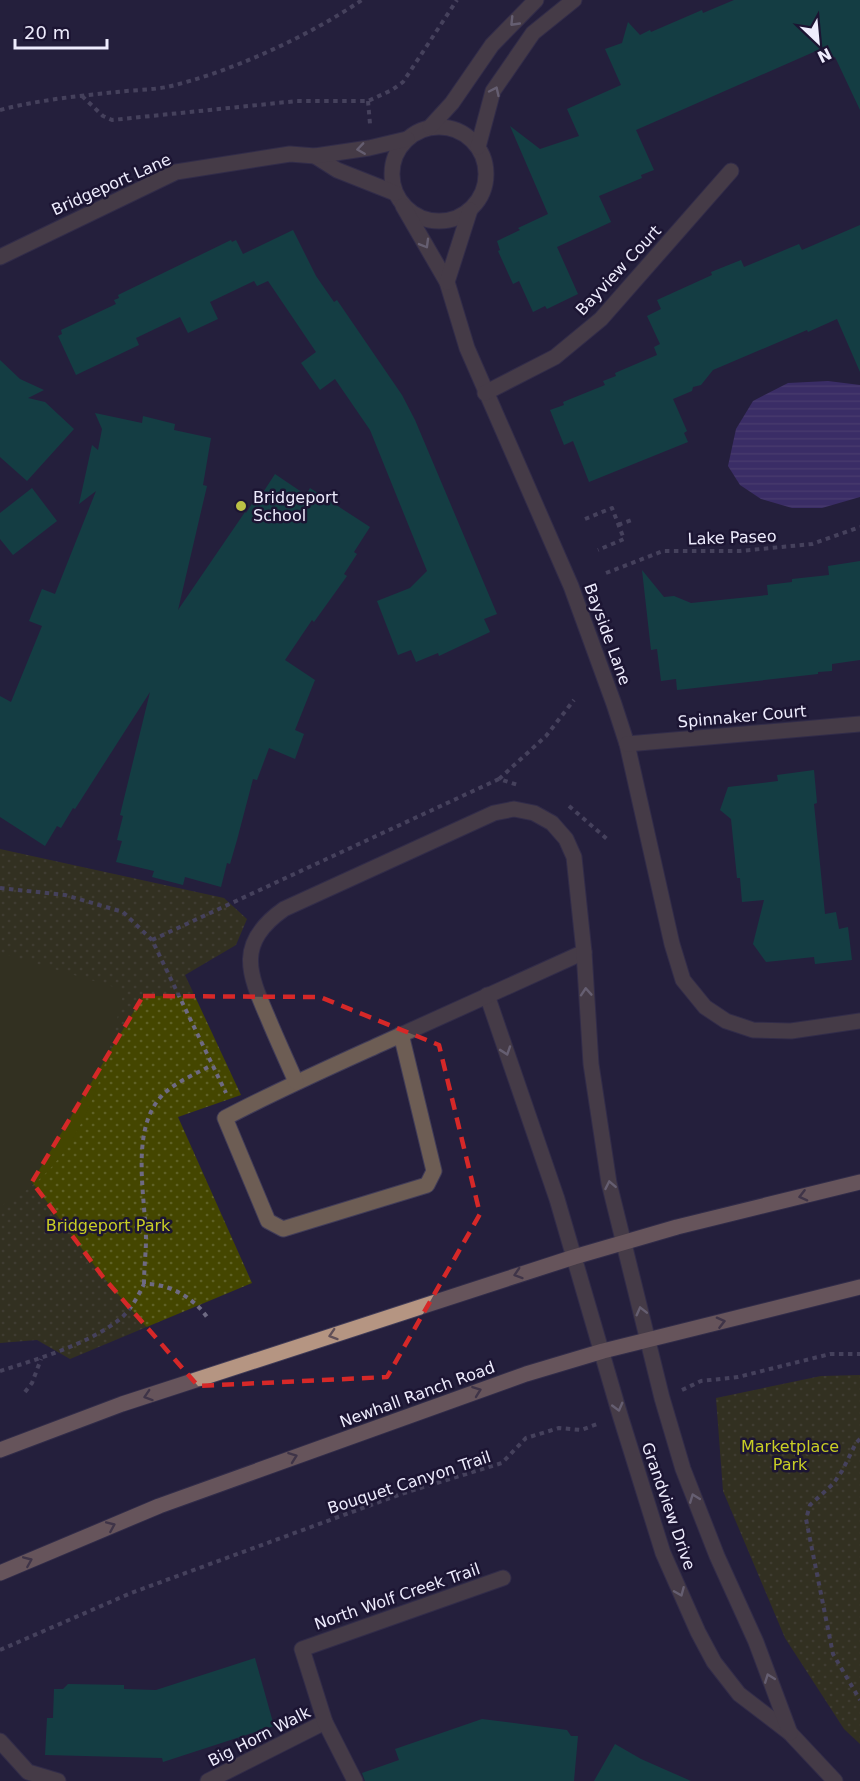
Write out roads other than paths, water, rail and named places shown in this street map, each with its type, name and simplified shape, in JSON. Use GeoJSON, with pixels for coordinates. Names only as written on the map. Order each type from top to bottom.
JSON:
{"type":"FeatureCollection","features":[{"type":"Feature","properties":{"kind":"main road"},"geometry":{"type":"LineString","coordinates":[[0,1450],[122,1404],[574,1257],[677,1227],[860,1182]]}},
{"type":"Feature","properties":{"kind":"main road","name":"Newhall Ranch Road"},"geometry":{"type":"LineString","coordinates":[[0,1574],[159,1506],[526,1374],[603,1351],[860,1287]]}},
{"type":"Feature","properties":{"kind":"street"},"geometry":{"type":"LineString","coordinates":[[470,210],[450,220],[429,221],[415,215],[399,199],[392,179],[393,164],[398,151],[407,140],[417,132],[429,127],[452,104],[492,45],[536,0]]}},
{"type":"Feature","properties":{"kind":"street"},"geometry":{"type":"LineString","coordinates":[[478,147],[493,91],[533,33],[574,0]]}},
{"type":"Feature","properties":{"kind":"street"},"geometry":{"type":"LineString","coordinates":[[429,127],[457,130],[469,136],[484,159],[486,180],[479,199],[470,210],[447,282]]}},
{"type":"Feature","properties":{"kind":"street","name":"Bridgeport Lane"},"geometry":{"type":"LineString","coordinates":[[0,257],[176,172],[290,154],[315,156],[407,140]]}},
{"type":"Feature","properties":{"kind":"street","name":"Bridgeport Lane"},"geometry":{"type":"LineString","coordinates":[[315,156],[337,170],[399,199]]}},
{"type":"Feature","properties":{"kind":"street","name":"Bayview Court"},"geometry":{"type":"LineString","coordinates":[[485,393],[555,357],[601,319],[731,171]]}},
{"type":"Feature","properties":{"kind":"street","name":"Bayside Lane"},"geometry":{"type":"LineString","coordinates":[[399,199],[447,282],[467,348],[485,393],[571,586],[627,744],[672,944],[683,980],[705,1007],[726,1021],[753,1030],[791,1030],[860,1021]]}},
{"type":"Feature","properties":{"kind":"street","name":"Spinnaker Court"},"geometry":{"type":"LineString","coordinates":[[627,744],[860,724]]}},
{"type":"Feature","properties":{"kind":"street","name":"Grandview Drive"},"geometry":{"type":"LineString","coordinates":[[296,1082],[255,990],[250,972],[250,953],[256,935],[268,920],[284,909],[494,813],[514,809],[534,813],[552,823],[566,838],[574,857],[584,952],[591,1064],[609,1183],[662,1398],[683,1469],[717,1556],[756,1642],[790,1733]]}},
{"type":"Feature","properties":{"kind":"street"},"geometry":{"type":"LineString","coordinates":[[401,1034],[434,1171],[427,1185],[283,1229],[268,1221],[225,1118],[296,1082],[401,1034],[584,952]]}},
{"type":"Feature","properties":{"kind":"street","name":"Grandview Drive"},"geometry":{"type":"LineString","coordinates":[[487,996],[557,1199],[663,1553],[698,1632],[714,1662],[739,1694],[790,1733],[835,1781]]}},
{"type":"Feature","properties":{"kind":"street","name":"North Wolf Creek Trail"},"geometry":{"type":"LineString","coordinates":[[355,1781],[325,1722],[302,1649],[504,1578]]}},
{"type":"Feature","properties":{"kind":"street","name":"Big Horn Walk"},"geometry":{"type":"LineString","coordinates":[[208,1781],[325,1722]]}},
{"type":"Feature","properties":{"kind":"street"},"geometry":{"type":"LineString","coordinates":[[0,1741],[28,1772],[58,1781]]}},
{"type":"Feature","properties":{"kind":"place","name":"Bridgeport School"},"geometry":{"type":"Point","coordinates":[241,506]}},
{"type":"Feature","properties":{"kind":"park label","name":"Bridgeport Park"},"geometry":{"type":"Point","coordinates":[108,1225]}},
{"type":"Feature","properties":{"kind":"park label","name":"Marketplace Park"},"geometry":{"type":"Point","coordinates":[790,1455]}}]}
